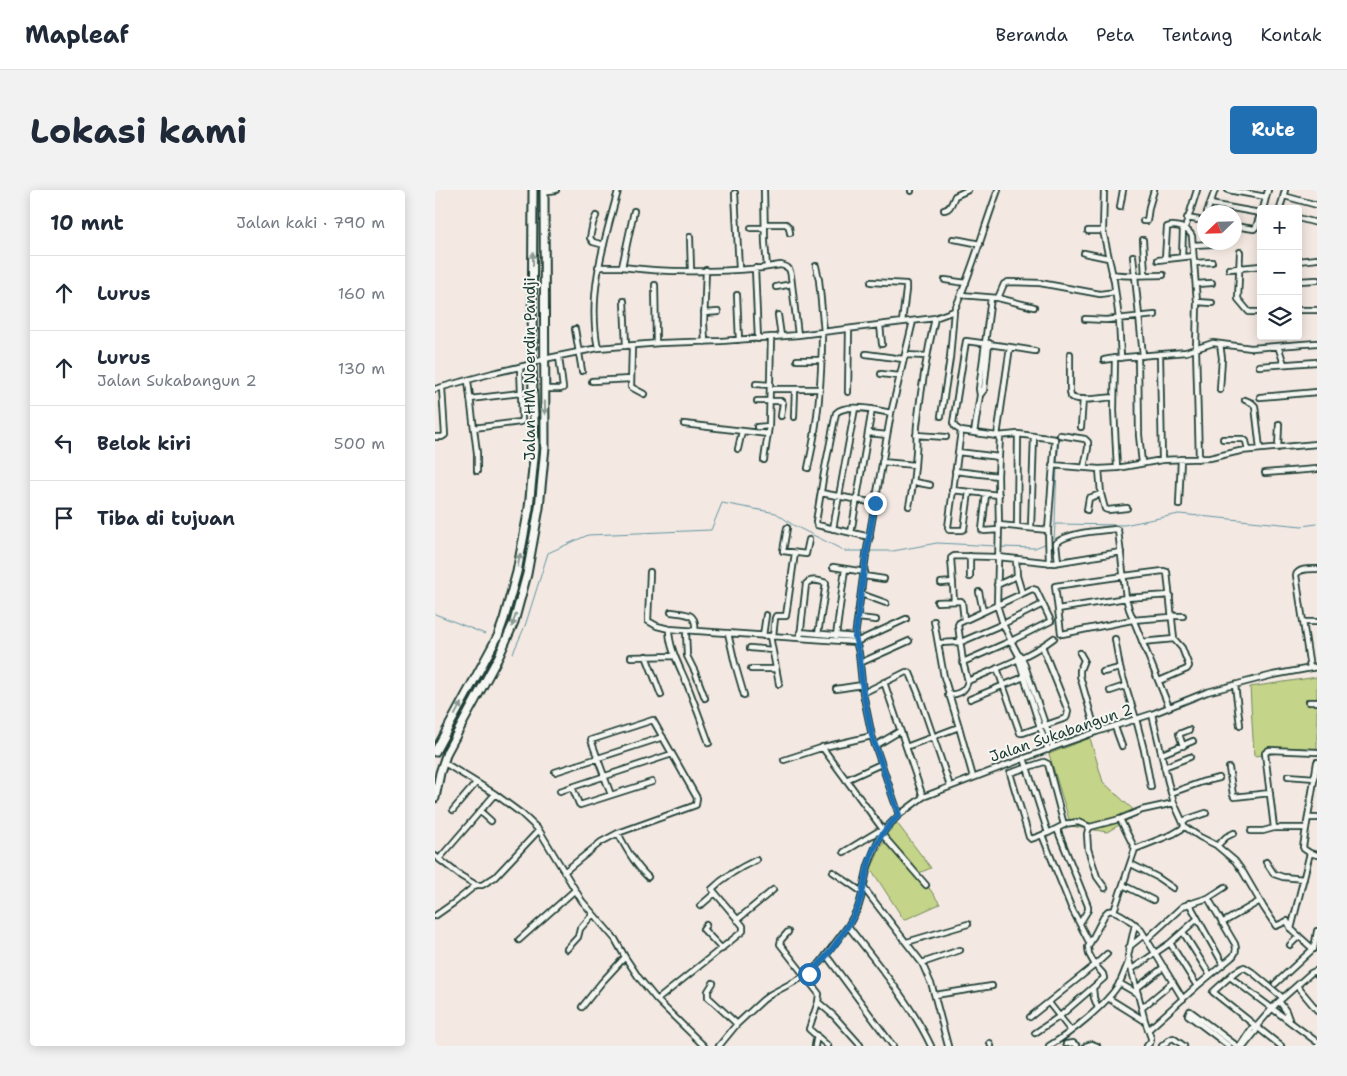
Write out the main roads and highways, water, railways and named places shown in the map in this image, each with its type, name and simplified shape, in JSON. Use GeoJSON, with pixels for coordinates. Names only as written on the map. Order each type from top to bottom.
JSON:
{"type":"FeatureCollection","features":[{"type":"Feature","properties":{"kind":"main road","name":"Jalan HM Noerdin Pandji"},"geometry":{"type":"LineString","coordinates":[[435,752],[498,636],[505,619],[517,572],[529,508],[535,448],[532,364],[533,190]]}},
{"type":"Feature","properties":{"kind":"main road","name":"Jalan HM Noerdin Pandji"},"geometry":{"type":"LineString","coordinates":[[435,798],[443,762],[499,656],[514,622],[527,574],[539,508],[545,447],[544,190]]}},
{"type":"Feature","properties":{"kind":"waterway"},"geometry":{"type":"LineString","coordinates":[[1057,463],[1059,439]]}},
{"type":"Feature","properties":{"kind":"waterway"},"geometry":{"type":"LineString","coordinates":[[1055,523],[1057,467]]}},
{"type":"Feature","properties":{"kind":"waterway"},"geometry":{"type":"LineString","coordinates":[[513,653],[525,626],[548,553],[588,535],[711,530],[722,503],[776,513],[793,525],[845,551],[864,551]]}},
{"type":"Feature","properties":{"kind":"waterway"},"geometry":{"type":"LineString","coordinates":[[1051,542],[1054,541],[1055,524],[1124,525],[1179,514],[1302,526],[1317,524]]}},
{"type":"Feature","properties":{"kind":"waterway"},"geometry":{"type":"LineString","coordinates":[[868,551],[893,551],[937,543],[996,546]]}},
{"type":"Feature","properties":{"kind":"waterway"},"geometry":{"type":"LineString","coordinates":[[1000,547],[1035,548],[1047,543]]}},
{"type":"Feature","properties":{"kind":"waterway"},"geometry":{"type":"LineString","coordinates":[[435,614],[485,634]]}}]}
